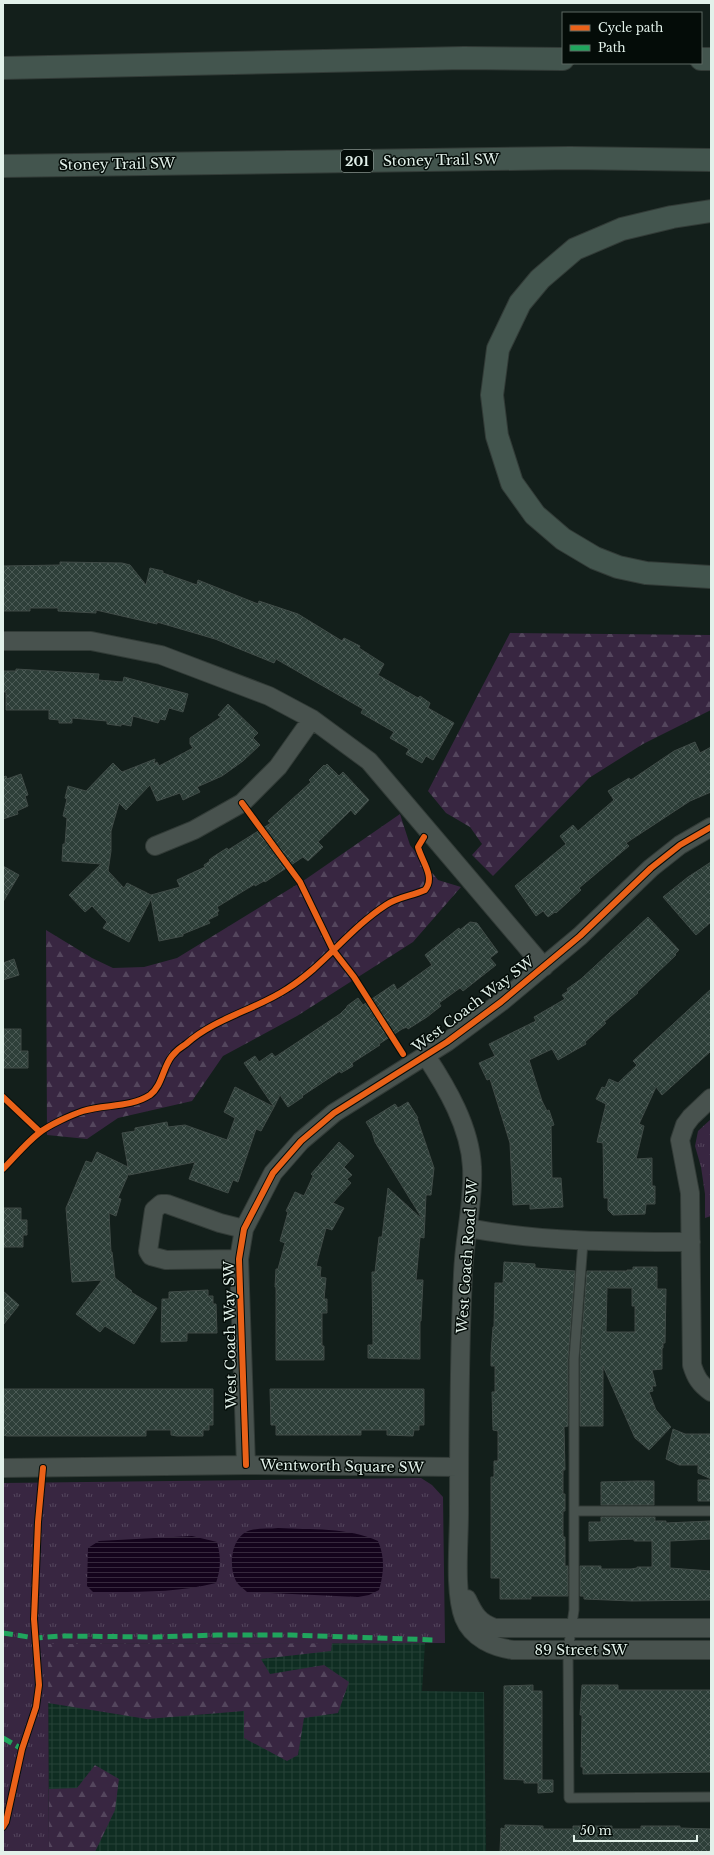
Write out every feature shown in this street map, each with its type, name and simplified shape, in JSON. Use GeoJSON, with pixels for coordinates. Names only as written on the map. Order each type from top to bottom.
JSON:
{"type":"FeatureCollection","features":[{"type":"Feature","properties":{"kind":"highway"},"geometry":{"type":"LineString","coordinates":[[3,68],[464,58],[562,59]]}},
{"type":"Feature","properties":{"kind":"highway","name":"Stoney Trail SW"},"geometry":{"type":"LineString","coordinates":[[3,166],[570,158],[711,160]]}},
{"type":"Feature","properties":{"kind":"highway"},"geometry":{"type":"LineString","coordinates":[[711,211],[672,217],[622,229],[576,249],[540,279],[520,303],[498,349],[492,395],[497,436],[512,483],[535,515],[563,539],[595,558],[618,567],[646,573],[711,577]]}},
{"type":"Feature","properties":{"kind":"street"},"geometry":{"type":"LineString","coordinates":[[3,640],[91,641],[161,655],[268,696],[312,719],[369,761],[544,966]]}},
{"type":"Feature","properties":{"kind":"street"},"geometry":{"type":"LineString","coordinates":[[155,846],[194,830],[242,803],[278,767],[312,719]]}},
{"type":"Feature","properties":{"kind":"street","name":"West Coach Way SW"},"geometry":{"type":"LineString","coordinates":[[246,1465],[240,1259],[244,1229],[274,1173],[301,1141],[334,1113],[426,1056],[501,1002],[580,936],[651,868],[680,846],[711,827]]}},
{"type":"Feature","properties":{"kind":"street","name":"West Coach Road SW"},"geometry":{"type":"LineString","coordinates":[[426,1056],[447,1087],[458,1112],[467,1140],[472,1165],[472,1199],[463,1274],[459,1467]]}},
{"type":"Feature","properties":{"kind":"street"},"geometry":{"type":"LineString","coordinates":[[711,1098],[691,1117],[685,1125],[680,1140],[690,1193],[692,1365],[700,1384],[711,1392]]}},
{"type":"Feature","properties":{"kind":"street"},"geometry":{"type":"LineString","coordinates":[[240,1259],[166,1260],[151,1256],[148,1251],[154,1210],[161,1204],[167,1204],[220,1224],[244,1229]]}},
{"type":"Feature","properties":{"kind":"street"},"geometry":{"type":"LineString","coordinates":[[468,1228],[531,1238],[583,1242],[691,1242]]}},
{"type":"Feature","properties":{"kind":"street","name":"Wentworth Square SW"},"geometry":{"type":"LineString","coordinates":[[3,1468],[246,1465],[459,1467]]}},
{"type":"Feature","properties":{"kind":"street"},"geometry":{"type":"LineString","coordinates":[[459,1467],[458,1569],[473,1623]]}},
{"type":"Feature","properties":{"kind":"street","name":"89 Street SW"},"geometry":{"type":"LineString","coordinates":[[481,1622],[495,1628],[572,1629],[705,1628],[705,1650],[531,1650],[503,1648],[478,1637],[473,1623],[481,1622]]}},
{"type":"Feature","properties":{"kind":"lane"},"geometry":{"type":"LineString","coordinates":[[583,1242],[574,1359],[574,1610],[568,1650],[569,1798],[711,1797]]}},
{"type":"Feature","properties":{"kind":"lane"},"geometry":{"type":"LineString","coordinates":[[574,1511],[711,1511]]}},
{"type":"Feature","properties":{"kind":"shaded area"},"geometry":{"type":"Polygon","coordinates":[[[278,1528],[341,1531],[354,1533],[378,1541],[383,1559],[382,1577],[379,1590],[369,1595],[358,1597],[247,1592],[237,1582],[232,1567],[235,1544],[244,1533],[251,1530],[278,1528]]]}},
{"type":"Feature","properties":{"kind":"shaded area"},"geometry":{"type":"Polygon","coordinates":[[[192,1536],[217,1542],[220,1562],[216,1583],[186,1589],[139,1592],[93,1592],[87,1586],[88,1548],[99,1541],[192,1536]]]}},
{"type":"Feature","properties":{"kind":"shaded area"},"geometry":{"type":"Polygon","coordinates":[[[425,1643],[422,1691],[484,1692],[486,1852],[49,1852],[48,1644],[425,1643]]]}},
{"type":"Feature","properties":{"kind":"green space"},"geometry":{"type":"Polygon","coordinates":[[[510,633],[711,635],[711,710],[643,744],[589,778],[493,876],[472,855],[482,844],[470,827],[446,813],[428,791],[510,633]]]}},
{"type":"Feature","properties":{"kind":"green space"},"geometry":{"type":"Polygon","coordinates":[[[400,814],[410,845],[438,880],[461,887],[413,942],[297,1016],[223,1056],[192,1101],[118,1118],[87,1139],[47,1135],[46,930],[92,958],[113,968],[144,967],[177,958],[306,879],[400,814]]]}},
{"type":"Feature","properties":{"kind":"green space"},"geometry":{"type":"Polygon","coordinates":[[[711,1119],[711,1216],[705,1218],[705,1194],[701,1167],[695,1146],[698,1131],[711,1119]]]}},
{"type":"Feature","properties":{"kind":"green space"},"geometry":{"type":"Polygon","coordinates":[[[421,1478],[432,1485],[443,1497],[445,1643],[48,1644],[49,1852],[3,1852],[3,1483],[421,1478]]]}},
{"type":"Feature","properties":{"kind":"green space"},"geometry":{"type":"Polygon","coordinates":[[[332,1643],[331,1651],[261,1659],[270,1674],[324,1665],[349,1682],[338,1713],[304,1718],[298,1755],[287,1761],[244,1738],[244,1711],[147,1719],[48,1703],[48,1644],[332,1643]]]}},
{"type":"Feature","properties":{"kind":"green space"},"geometry":{"type":"Polygon","coordinates":[[[3,1746],[15,1753],[3,1771],[3,1746]]]}},
{"type":"Feature","properties":{"kind":"green space"},"geometry":{"type":"Polygon","coordinates":[[[95,1765],[119,1779],[115,1810],[95,1852],[49,1852],[49,1789],[77,1788],[95,1765]]]}},
{"type":"Feature","properties":{"kind":"building"},"geometry":{"type":"Polygon","coordinates":[[[60,562],[122,563],[130,565],[146,585],[150,568],[163,571],[163,573],[197,585],[198,580],[258,604],[259,601],[298,614],[342,641],[344,638],[360,646],[359,648],[384,664],[378,675],[418,698],[420,696],[430,703],[428,708],[454,723],[433,760],[426,756],[422,763],[406,754],[409,749],[390,738],[394,732],[361,713],[363,709],[276,659],[274,663],[215,639],[157,622],[157,624],[96,610],[96,613],[58,611],[58,608],[30,608],[30,611],[3,611],[3,566],[60,565],[60,562]]]}},
{"type":"Feature","properties":{"kind":"building"},"geometry":{"type":"Polygon","coordinates":[[[16,669],[99,674],[98,680],[123,682],[124,677],[188,694],[183,712],[169,708],[165,720],[160,719],[158,723],[133,716],[131,726],[107,724],[107,721],[72,718],[72,723],[59,723],[59,720],[49,719],[49,710],[6,710],[6,692],[3,692],[3,671],[16,671],[16,669]]]}},
{"type":"Feature","properties":{"kind":"building"},"geometry":{"type":"Polygon","coordinates":[[[228,704],[258,733],[253,738],[260,745],[243,761],[222,776],[197,787],[200,792],[183,800],[180,793],[157,801],[150,785],[126,810],[119,803],[111,831],[111,851],[108,871],[124,888],[127,883],[151,895],[180,887],[177,880],[205,867],[204,865],[213,857],[227,848],[228,850],[271,823],[268,821],[311,782],[309,780],[324,765],[325,766],[327,764],[339,776],[343,772],[369,800],[355,815],[351,810],[318,842],[323,847],[308,861],[303,857],[265,882],[264,881],[255,886],[255,884],[217,907],[219,911],[217,912],[218,915],[208,920],[210,923],[183,934],[183,936],[159,941],[151,899],[129,942],[103,928],[107,922],[92,906],[85,912],[69,895],[101,864],[62,861],[67,818],[63,816],[68,786],[86,791],[113,763],[122,772],[155,759],[154,764],[157,762],[159,766],[193,748],[190,744],[190,738],[221,717],[218,715],[228,704]]]}},
{"type":"Feature","properties":{"kind":"building"},"geometry":{"type":"Polygon","coordinates":[[[695,742],[700,753],[711,747],[711,792],[690,801],[626,843],[629,846],[579,888],[581,890],[556,913],[555,912],[548,917],[543,911],[536,916],[515,886],[566,844],[560,836],[573,825],[578,831],[614,800],[608,791],[629,778],[631,780],[674,751],[695,742]]]}},
{"type":"Feature","properties":{"kind":"building"},"geometry":{"type":"Polygon","coordinates":[[[21,774],[28,795],[25,796],[28,806],[17,811],[18,814],[3,819],[3,777],[6,776],[7,779],[21,774]]]}},
{"type":"Feature","properties":{"kind":"building"},"geometry":{"type":"Polygon","coordinates":[[[711,862],[711,922],[696,935],[663,897],[688,877],[711,862]]]}},
{"type":"Feature","properties":{"kind":"building"},"geometry":{"type":"Polygon","coordinates":[[[3,866],[19,875],[3,902],[3,866]]]}},
{"type":"Feature","properties":{"kind":"building"},"geometry":{"type":"Polygon","coordinates":[[[648,917],[679,950],[675,954],[676,955],[637,992],[638,993],[604,1022],[606,1023],[585,1042],[586,1044],[558,1060],[552,1049],[529,1060],[542,1101],[547,1111],[549,1110],[554,1125],[551,1126],[552,1178],[561,1178],[563,1207],[530,1209],[530,1204],[513,1205],[510,1143],[490,1079],[487,1080],[479,1063],[495,1056],[489,1044],[536,1021],[534,1017],[565,999],[562,995],[568,991],[567,989],[581,979],[648,917]]]}},
{"type":"Feature","properties":{"kind":"building"},"geometry":{"type":"Polygon","coordinates":[[[470,922],[477,923],[498,952],[490,958],[496,965],[463,991],[460,988],[439,1003],[441,1006],[427,1017],[408,1029],[407,1027],[402,1029],[352,1063],[353,1066],[341,1073],[340,1071],[288,1107],[280,1095],[274,1107],[244,1063],[255,1056],[259,1062],[272,1053],[275,1057],[340,1014],[347,1006],[358,998],[363,1005],[394,984],[397,990],[432,965],[425,955],[459,928],[460,930],[470,922]]]}},
{"type":"Feature","properties":{"kind":"building"},"geometry":{"type":"Polygon","coordinates":[[[14,959],[19,975],[3,980],[3,963],[14,959]]]}},
{"type":"Feature","properties":{"kind":"building"},"geometry":{"type":"Polygon","coordinates":[[[711,989],[711,1051],[662,1095],[656,1087],[639,1124],[644,1126],[636,1159],[652,1158],[652,1186],[655,1186],[655,1204],[646,1204],[645,1214],[613,1215],[608,1210],[608,1198],[604,1198],[603,1143],[597,1142],[606,1104],[596,1099],[602,1087],[605,1088],[609,1079],[618,1083],[637,1065],[633,1061],[711,989]]]}},
{"type":"Feature","properties":{"kind":"building"},"geometry":{"type":"Polygon","coordinates":[[[3,1029],[21,1029],[21,1051],[28,1051],[28,1068],[3,1068],[3,1029]]]}},
{"type":"Feature","properties":{"kind":"building"},"geometry":{"type":"Polygon","coordinates":[[[235,1087],[274,1107],[261,1131],[256,1129],[238,1182],[233,1180],[228,1193],[189,1179],[195,1162],[129,1175],[129,1173],[118,1198],[121,1199],[116,1216],[109,1213],[111,1252],[115,1278],[132,1291],[131,1292],[157,1308],[134,1344],[105,1326],[100,1332],[76,1314],[102,1280],[72,1282],[66,1208],[86,1161],[92,1163],[97,1152],[128,1167],[122,1133],[135,1131],[135,1128],[167,1122],[168,1127],[185,1125],[227,1140],[235,1118],[224,1112],[235,1087]]]}},
{"type":"Feature","properties":{"kind":"building"},"geometry":{"type":"Polygon","coordinates":[[[408,1102],[418,1118],[434,1168],[431,1195],[426,1195],[424,1238],[420,1237],[416,1280],[423,1280],[420,1321],[420,1359],[368,1358],[368,1345],[373,1345],[372,1272],[375,1272],[379,1237],[382,1237],[388,1188],[423,1220],[375,1142],[372,1132],[366,1122],[395,1104],[398,1108],[408,1102]]]}},
{"type":"Feature","properties":{"kind":"building"},"geometry":{"type":"Polygon","coordinates":[[[339,1142],[354,1156],[344,1167],[352,1175],[347,1179],[351,1183],[333,1203],[344,1208],[332,1230],[326,1228],[316,1266],[321,1267],[320,1277],[326,1278],[324,1299],[327,1299],[327,1313],[322,1313],[322,1346],[324,1346],[324,1360],[276,1360],[276,1269],[278,1269],[285,1243],[280,1241],[288,1212],[286,1211],[295,1192],[304,1196],[313,1176],[311,1174],[339,1142]]]}},
{"type":"Feature","properties":{"kind":"building"},"geometry":{"type":"Polygon","coordinates":[[[3,1208],[21,1208],[21,1220],[27,1220],[27,1235],[23,1235],[23,1247],[3,1247],[3,1208]]]}},
{"type":"Feature","properties":{"kind":"building"},"geometry":{"type":"Polygon","coordinates":[[[504,1262],[535,1264],[535,1268],[575,1271],[568,1359],[568,1426],[564,1427],[565,1470],[563,1470],[565,1511],[563,1511],[563,1537],[565,1537],[565,1566],[568,1566],[568,1596],[531,1596],[531,1599],[500,1599],[500,1578],[491,1578],[491,1477],[494,1477],[494,1461],[498,1461],[498,1431],[493,1430],[492,1392],[495,1392],[495,1366],[491,1366],[491,1354],[494,1327],[495,1283],[503,1283],[504,1262]]]}},
{"type":"Feature","properties":{"kind":"building"},"geometry":{"type":"Polygon","coordinates":[[[633,1267],[657,1267],[657,1289],[666,1289],[665,1343],[663,1343],[662,1348],[662,1369],[652,1370],[656,1386],[652,1386],[653,1391],[649,1392],[656,1410],[671,1427],[649,1450],[635,1438],[603,1366],[603,1426],[580,1426],[580,1359],[587,1271],[633,1270],[633,1267]],[[607,1288],[606,1332],[635,1332],[635,1306],[632,1306],[632,1288],[607,1288]]]}},
{"type":"Feature","properties":{"kind":"building"},"geometry":{"type":"Polygon","coordinates":[[[208,1290],[208,1296],[213,1296],[213,1304],[216,1304],[217,1333],[187,1333],[187,1341],[161,1342],[162,1299],[169,1299],[169,1292],[208,1290]]]}},
{"type":"Feature","properties":{"kind":"building"},"geometry":{"type":"Polygon","coordinates":[[[3,1291],[19,1305],[3,1325],[3,1291]]]}},
{"type":"Feature","properties":{"kind":"building"},"geometry":{"type":"Polygon","coordinates":[[[3,1389],[213,1389],[213,1425],[209,1425],[209,1430],[203,1430],[203,1436],[177,1436],[171,1435],[171,1430],[146,1430],[146,1436],[7,1436],[3,1435],[3,1389]]]}},
{"type":"Feature","properties":{"kind":"building"},"geometry":{"type":"Polygon","coordinates":[[[270,1389],[424,1389],[424,1425],[419,1425],[419,1430],[414,1430],[413,1436],[387,1435],[387,1430],[361,1430],[361,1435],[276,1435],[276,1425],[271,1425],[270,1389]]]}},
{"type":"Feature","properties":{"kind":"building"},"geometry":{"type":"Polygon","coordinates":[[[673,1429],[685,1434],[711,1434],[711,1479],[698,1473],[698,1465],[679,1465],[666,1459],[673,1429]]]}},
{"type":"Feature","properties":{"kind":"building"},"geometry":{"type":"Polygon","coordinates":[[[698,1480],[711,1480],[711,1501],[698,1501],[698,1480]]]}},
{"type":"Feature","properties":{"kind":"building"},"geometry":{"type":"Polygon","coordinates":[[[654,1481],[654,1505],[601,1505],[601,1482],[654,1481]]]}},
{"type":"Feature","properties":{"kind":"building"},"geometry":{"type":"Polygon","coordinates":[[[601,1517],[655,1517],[655,1521],[666,1521],[666,1523],[710,1521],[710,1539],[670,1541],[670,1568],[711,1571],[711,1600],[632,1601],[584,1599],[584,1596],[580,1596],[580,1566],[601,1566],[601,1569],[652,1567],[652,1541],[634,1541],[634,1539],[589,1541],[589,1522],[601,1522],[601,1517]]]}},
{"type":"Feature","properties":{"kind":"building"},"geometry":{"type":"Polygon","coordinates":[[[533,1685],[533,1691],[542,1691],[542,1780],[553,1780],[553,1792],[538,1793],[538,1783],[524,1783],[524,1780],[504,1779],[504,1686],[533,1685]]]}},
{"type":"Feature","properties":{"kind":"building"},"geometry":{"type":"Polygon","coordinates":[[[582,1685],[618,1685],[618,1690],[711,1690],[711,1772],[583,1774],[583,1767],[581,1767],[582,1715],[580,1715],[582,1685]]]}},
{"type":"Feature","properties":{"kind":"building"},"geometry":{"type":"Polygon","coordinates":[[[505,1825],[543,1826],[543,1829],[573,1829],[573,1826],[612,1826],[612,1829],[641,1829],[641,1826],[680,1826],[680,1828],[711,1829],[711,1852],[500,1852],[501,1828],[505,1829],[505,1825]]]}},
{"type":"Feature","properties":{"kind":"marked path"},"geometry":{"type":"LineString","coordinates":[[3,1633],[35,1638],[62,1636],[155,1637],[291,1635],[436,1640]]}},
{"type":"Feature","properties":{"kind":"marked path"},"geometry":{"type":"LineString","coordinates":[[3,1738],[22,1749]]}},
{"type":"Feature","properties":{"kind":"cycle path"},"geometry":{"type":"LineString","coordinates":[[242,803],[300,882],[333,950],[354,977],[403,1054]]}},
{"type":"Feature","properties":{"kind":"cycle path"},"geometry":{"type":"LineString","coordinates":[[246,1465],[239,1259],[244,1229],[273,1173],[301,1141],[334,1113],[447,1042],[501,1002],[580,936],[651,868],[680,845],[711,827]]}},
{"type":"Feature","properties":{"kind":"cycle path"},"geometry":{"type":"LineString","coordinates":[[3,1169],[34,1137],[60,1120],[83,1111],[126,1104],[150,1095],[160,1082],[166,1065],[172,1056],[197,1035],[210,1027],[262,1003],[287,989],[313,970],[360,925],[386,905],[400,898],[425,890],[429,880],[427,868],[418,847],[424,837]]}},
{"type":"Feature","properties":{"kind":"cycle path"},"geometry":{"type":"LineString","coordinates":[[3,1097],[40,1132]]}},
{"type":"Feature","properties":{"kind":"cycle path"},"geometry":{"type":"LineString","coordinates":[[3,1827],[6,1822],[22,1749],[36,1707],[39,1685],[34,1619],[38,1522],[43,1468]]}}]}
